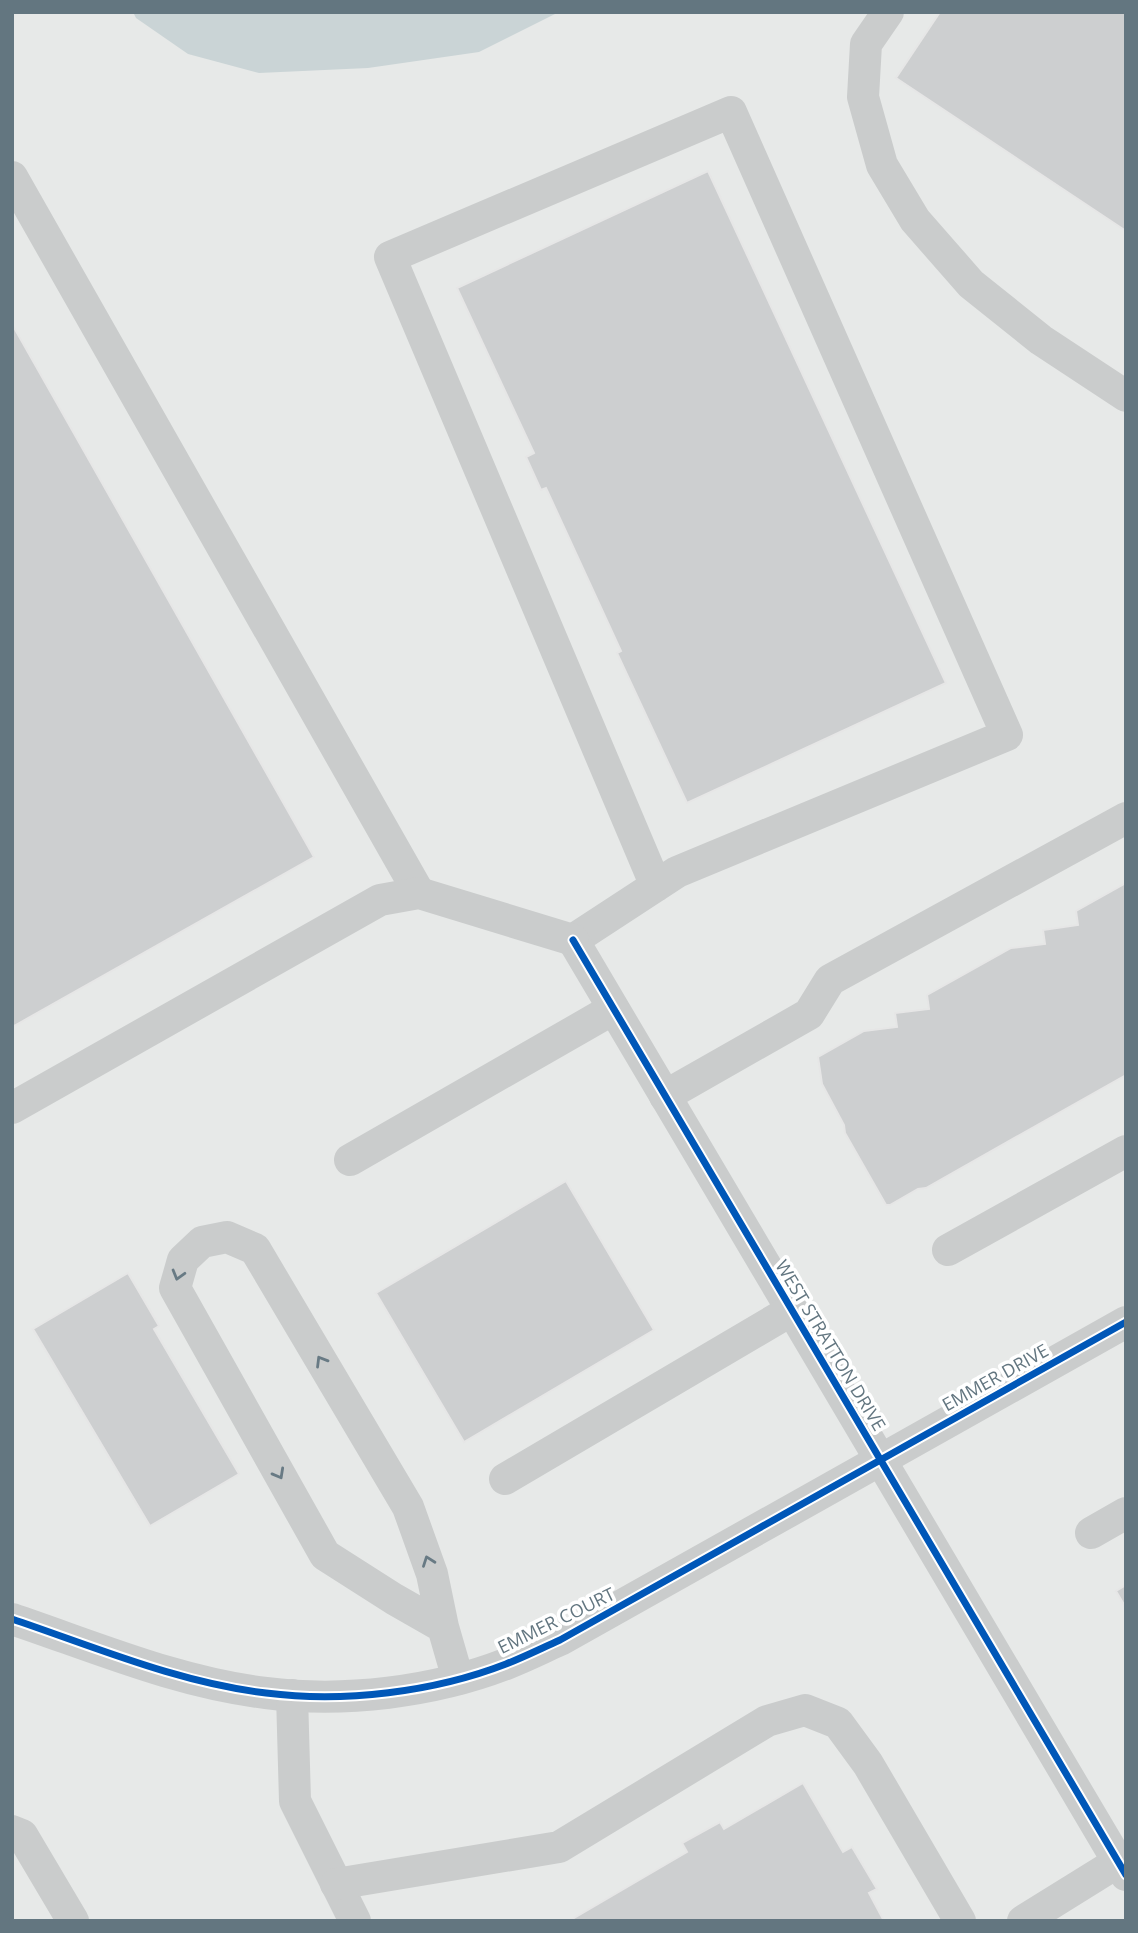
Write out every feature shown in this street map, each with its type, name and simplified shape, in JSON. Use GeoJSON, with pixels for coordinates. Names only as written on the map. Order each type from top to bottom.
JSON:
{"type":"FeatureCollection","features":[{"type":"Feature","properties":{"kind":"street"},"geometry":{"type":"LineString","coordinates":[[888,12],[866,44],[863,97],[882,165],[915,220],[971,284],[1041,340],[1126,396]]}},
{"type":"Feature","properties":{"kind":"street"},"geometry":{"type":"LineString","coordinates":[[12,1108],[380,900],[419,893],[573,940],[656,886],[677,872],[1007,735],[730,112],[390,257],[656,886]]}},
{"type":"Feature","properties":{"kind":"street"},"geometry":{"type":"LineString","coordinates":[[12,177],[419,893]]}},
{"type":"Feature","properties":{"kind":"street"},"geometry":{"type":"LineString","coordinates":[[665,1096],[809,1014],[830,980],[1126,818]]}},
{"type":"Feature","properties":{"kind":"street","name":"WEST STRATTON DRIVE"},"geometry":{"type":"LineString","coordinates":[[573,940],[1122,1868]]}},
{"type":"Feature","properties":{"kind":"street"},"geometry":{"type":"LineString","coordinates":[[350,1160],[613,1009]]}},
{"type":"Feature","properties":{"kind":"street"},"geometry":{"type":"LineString","coordinates":[[948,1250],[1126,1151]]}},
{"type":"Feature","properties":{"kind":"street"},"geometry":{"type":"LineString","coordinates":[[443,1627],[325,1555],[174,1288],[183,1260],[202,1242],[227,1237],[256,1249],[408,1507],[432,1574],[458,1679]]}},
{"type":"Feature","properties":{"kind":"street"},"geometry":{"type":"LineString","coordinates":[[505,1479],[792,1310]]}},
{"type":"Feature","properties":{"kind":"street","name":"EMMER DRIVE"},"geometry":{"type":"LineString","coordinates":[[881,1460],[1126,1322]]}},
{"type":"Feature","properties":{"kind":"street","name":"EMMER COURT"},"geometry":{"type":"LineString","coordinates":[[12,1619],[151,1667],[204,1681],[292,1695],[381,1694],[458,1679],[505,1664],[560,1640],[881,1460]]}},
{"type":"Feature","properties":{"kind":"street"},"geometry":{"type":"LineString","coordinates":[[1091,1533],[1126,1513]]}},
{"type":"Feature","properties":{"kind":"street"},"geometry":{"type":"LineString","coordinates":[[292,1695],[295,1801],[355,1921]]}},
{"type":"Feature","properties":{"kind":"street"},"geometry":{"type":"LineString","coordinates":[[336,1884],[559,1847],[767,1721],[805,1710],[838,1723],[868,1764],[960,1921]]}},
{"type":"Feature","properties":{"kind":"street"},"geometry":{"type":"LineString","coordinates":[[12,1831],[22,1835],[73,1921]]}},
{"type":"Feature","properties":{"kind":"street"},"geometry":{"type":"LineString","coordinates":[[1023,1921],[1122,1868]]}},
{"type":"Feature","properties":{"kind":"shaded area"},"geometry":{"type":"Polygon","coordinates":[[[12,12],[1126,12],[1126,1921],[12,1921],[12,12]]]}},
{"type":"Feature","properties":{"kind":"shaded area"},"geometry":{"type":"Polygon","coordinates":[[[133,12],[559,12],[479,52],[368,68],[259,73],[188,54],[136,18],[133,12]]]}},
{"type":"Feature","properties":{"kind":"building"},"geometry":{"type":"Polygon","coordinates":[[[940,12],[1126,12],[1126,231],[896,78],[940,12]]]}},
{"type":"Feature","properties":{"kind":"building"},"geometry":{"type":"Polygon","coordinates":[[[708,171],[946,683],[687,803],[617,653],[621,651],[546,488],[541,490],[526,457],[534,453],[457,288],[708,171]]]}},
{"type":"Feature","properties":{"kind":"building"},"geometry":{"type":"Polygon","coordinates":[[[12,324],[314,857],[14,1026],[12,1023],[12,324]]]}},
{"type":"Feature","properties":{"kind":"building"},"geometry":{"type":"Polygon","coordinates":[[[1126,883],[1126,1075],[926,1188],[918,1189],[886,1205],[845,1133],[844,1125],[822,1084],[818,1057],[864,1031],[897,1027],[895,1013],[929,1009],[927,995],[1011,948],[1045,944],[1043,930],[1078,925],[1076,911],[1126,883]]]}},
{"type":"Feature","properties":{"kind":"building"},"geometry":{"type":"Polygon","coordinates":[[[566,1181],[654,1330],[464,1442],[376,1293],[566,1181]]]}},
{"type":"Feature","properties":{"kind":"building"},"geometry":{"type":"Polygon","coordinates":[[[128,1273],[159,1326],[154,1329],[239,1474],[150,1526],[33,1329],[128,1273]]]}},
{"type":"Feature","properties":{"kind":"building"},"geometry":{"type":"Polygon","coordinates":[[[1126,1585],[1126,1608],[1116,1591],[1126,1585]]]}},
{"type":"Feature","properties":{"kind":"building"},"geometry":{"type":"Polygon","coordinates":[[[803,1783],[843,1852],[852,1847],[877,1889],[869,1893],[884,1921],[569,1921],[687,1852],[682,1843],[720,1822],[724,1829],[803,1783]]]}},
{"type":"Feature","properties":{"kind":"cycle path"},"geometry":{"type":"LineString","coordinates":[[573,940],[1126,1875]]}},
{"type":"Feature","properties":{"kind":"cycle path"},"geometry":{"type":"LineString","coordinates":[[12,1619],[169,1673],[266,1693],[357,1696],[449,1682],[506,1664],[560,1640],[1126,1322]]}}]}
